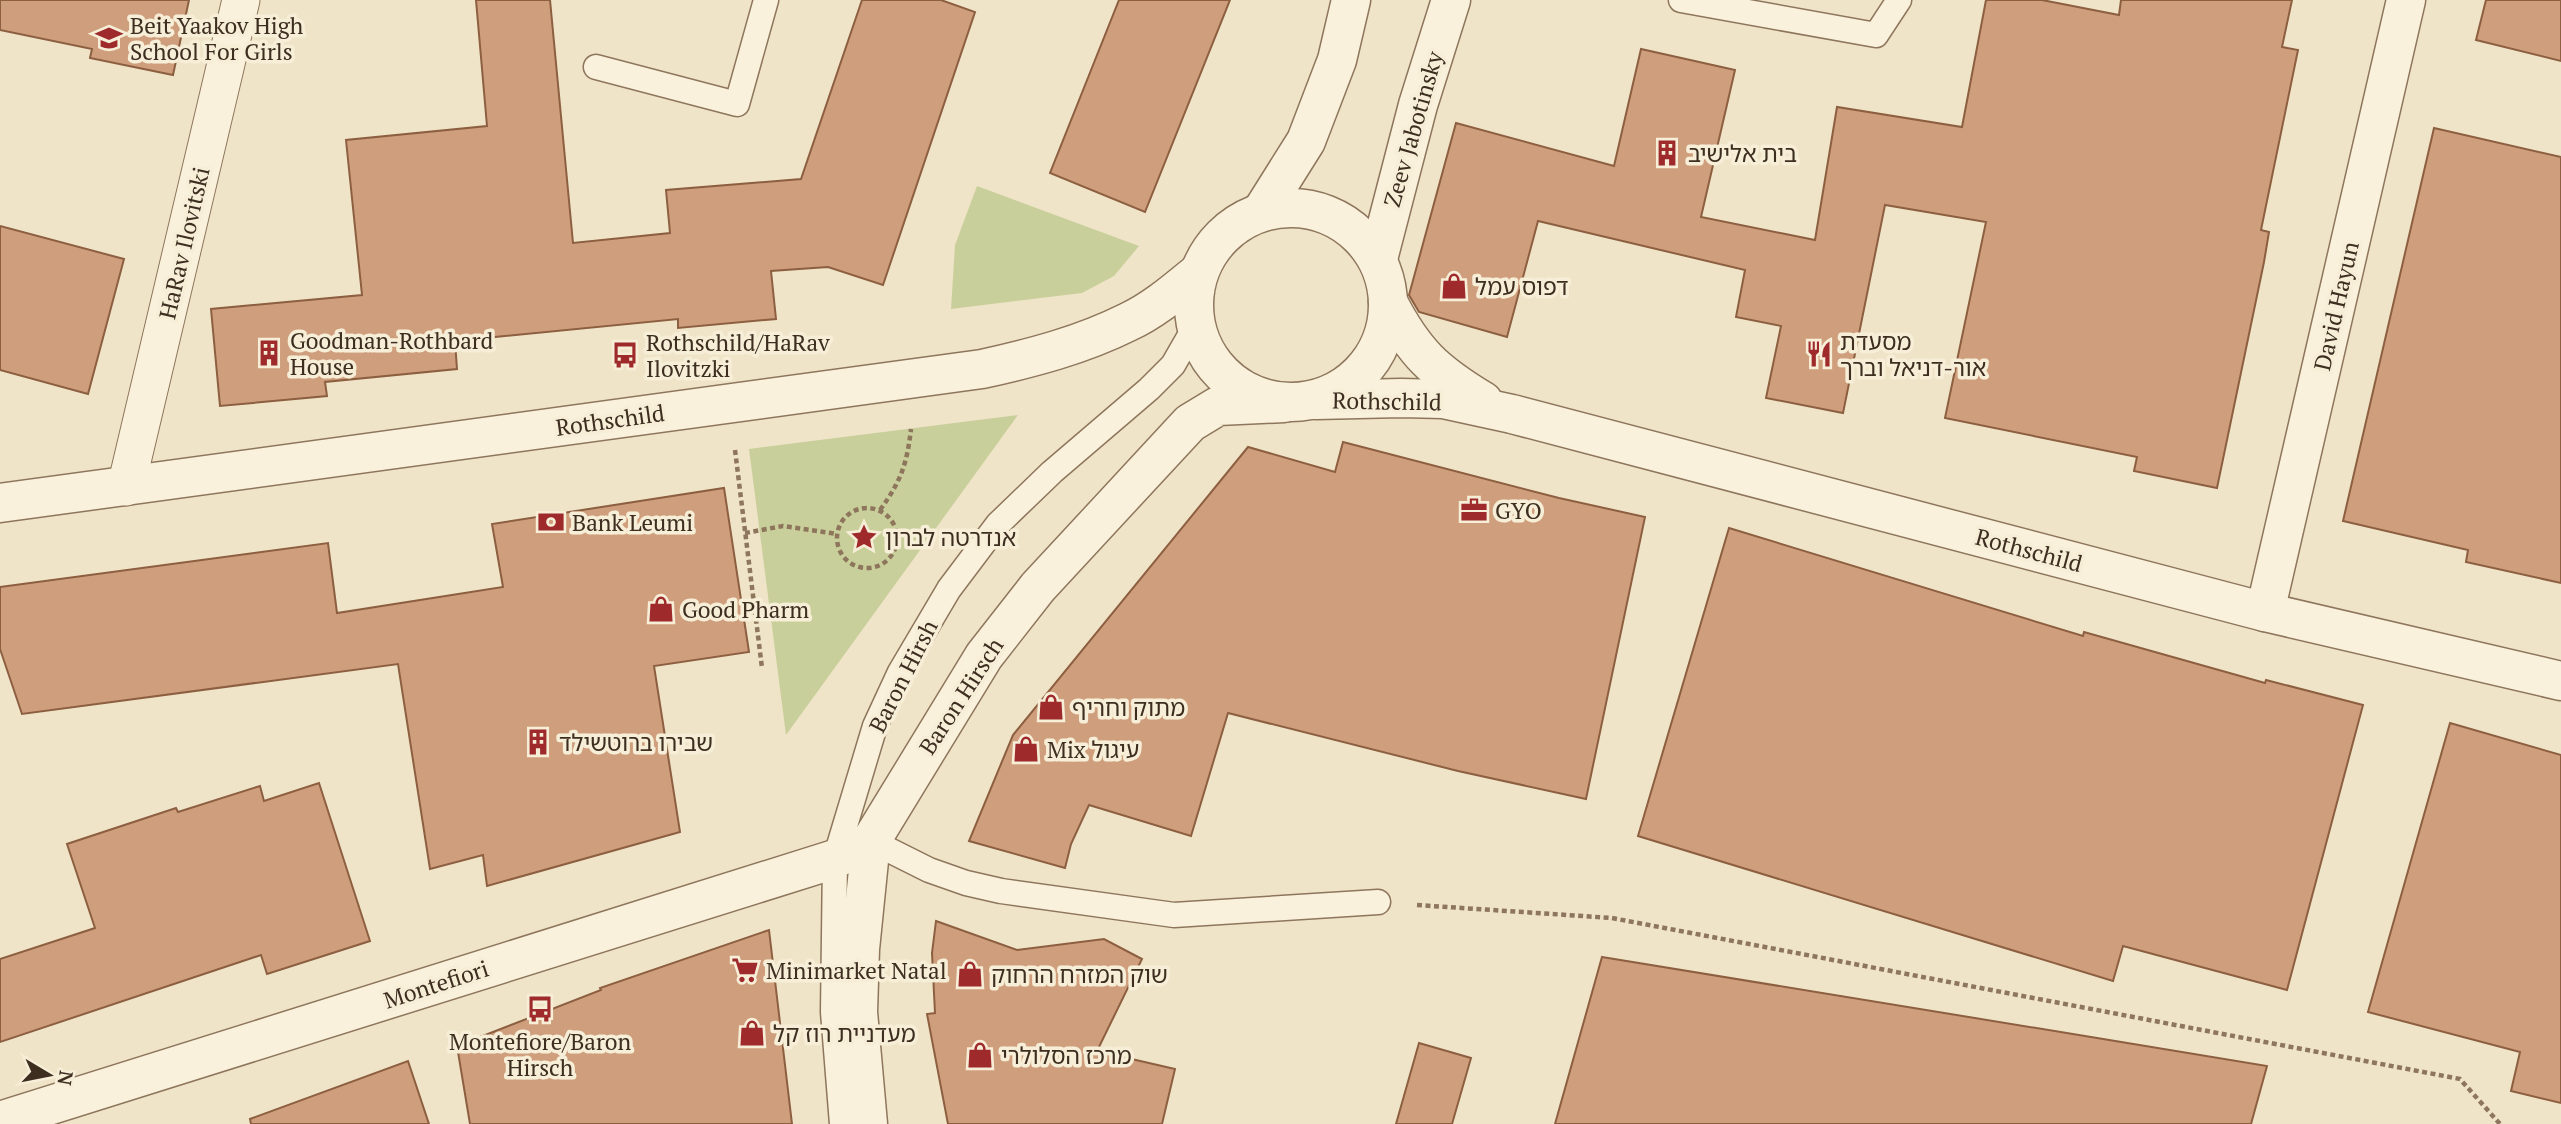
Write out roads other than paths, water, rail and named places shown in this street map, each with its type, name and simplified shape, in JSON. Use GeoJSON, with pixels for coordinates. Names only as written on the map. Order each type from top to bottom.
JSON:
{"type":"FeatureCollection","features":[{"type":"Feature","properties":{"kind":"street","name":"HaRav Ilovitski"},"geometry":{"type":"LineString","coordinates":[[126,487],[242,0]]}},
{"type":"Feature","properties":{"kind":"street"},"geometry":{"type":"LineString","coordinates":[[1262,211],[1306,141],[1337,60],[1351,0]]}},
{"type":"Feature","properties":{"kind":"street","name":"Zeev Jabotinsky"},"geometry":{"type":"LineString","coordinates":[[1378,259],[1418,105],[1451,0]]}},
{"type":"Feature","properties":{"kind":"street","name":"David Hayun"},"geometry":{"type":"LineString","coordinates":[[2265,612],[2406,0]]}},
{"type":"Feature","properties":{"kind":"street"},"geometry":{"type":"LineString","coordinates":[[1289,206],[1316,210],[1340,220],[1362,235],[1378,259],[1387,285],[1389,313],[1382,340],[1370,364],[1346,386],[1300,401],[1252,395],[1233,384],[1216,368],[1204,350],[1196,325],[1193,302],[1199,272],[1214,245],[1235,225],[1262,211],[1289,206]]}},
{"type":"Feature","properties":{"kind":"street","name":"Rothschild"},"geometry":{"type":"LineString","coordinates":[[0,503],[729,404],[1014,362],[1095,337],[1130,322],[1199,272]]}},
{"type":"Feature","properties":{"kind":"street","name":"Rothschild"},"geometry":{"type":"LineString","coordinates":[[1388,302],[1403,331],[1426,360],[1446,378],[1499,412]]}},
{"type":"Feature","properties":{"kind":"street","name":"Rothschild"},"geometry":{"type":"LineString","coordinates":[[1300,401],[1443,399],[2265,612],[2561,681]]}},
{"type":"Feature","properties":{"kind":"street","name":"Baron Hirsch"},"geometry":{"type":"LineString","coordinates":[[868,1124],[858,1012],[860,949],[871,841],[984,656],[1038,587],[1190,423],[1218,406],[1300,401]]}},
{"type":"Feature","properties":{"kind":"street","name":"Montefiori"},"geometry":{"type":"LineString","coordinates":[[0,1121],[835,859],[871,841]]}},
{"type":"Feature","properties":{"kind":"lane"},"geometry":{"type":"LineString","coordinates":[[596,67],[737,104],[766,0]]}},
{"type":"Feature","properties":{"kind":"lane"},"geometry":{"type":"LineString","coordinates":[[1681,0],[1876,35],[1899,0]]}},
{"type":"Feature","properties":{"kind":"lane","name":"Baron Hirsh"},"geometry":{"type":"LineString","coordinates":[[842,1124],[833,1012],[835,859],[875,726],[900,672],[949,589],[998,524],[1052,472],[1173,365],[1196,325]]}},
{"type":"Feature","properties":{"kind":"lane"},"geometry":{"type":"LineString","coordinates":[[871,841],[929,870],[966,883],[1001,891],[1174,915],[1378,902]]}},
{"type":"Feature","properties":{"kind":"place","name":"Beit Yaakov High School For Girls"},"geometry":{"type":"Point","coordinates":[109,38]}},
{"type":"Feature","properties":{"kind":"place","name":"בית אלישיב"},"geometry":{"type":"Point","coordinates":[1667,153]}},
{"type":"Feature","properties":{"kind":"place","name":"דפוס עמל"},"geometry":{"type":"Point","coordinates":[1454,286]}},
{"type":"Feature","properties":{"kind":"place","name":"Goodman-Rothbard House"},"geometry":{"type":"Point","coordinates":[269,353]}},
{"type":"Feature","properties":{"kind":"place","name":"מסעדת אור-דניאל וברך"},"geometry":{"type":"Point","coordinates":[1819,354]}},
{"type":"Feature","properties":{"kind":"place","name":"Rothschild/HaRav Ilovitzki"},"geometry":{"type":"Point","coordinates":[625,355]}},
{"type":"Feature","properties":{"kind":"place","name":"GYO"},"geometry":{"type":"Point","coordinates":[1474,510]}},
{"type":"Feature","properties":{"kind":"place","name":"Bank Leumi"},"geometry":{"type":"Point","coordinates":[551,522]}},
{"type":"Feature","properties":{"kind":"place","name":"אנדרטה לברון"},"geometry":{"type":"Point","coordinates":[864,537]}},
{"type":"Feature","properties":{"kind":"place","name":"Good Pharm"},"geometry":{"type":"Point","coordinates":[661,609]}},
{"type":"Feature","properties":{"kind":"place","name":"מתוק וחריף"},"geometry":{"type":"Point","coordinates":[1051,707]}},
{"type":"Feature","properties":{"kind":"place","name":"שבירו ברוטשילד"},"geometry":{"type":"Point","coordinates":[538,742]}},
{"type":"Feature","properties":{"kind":"place","name":"Mix עיגול"},"geometry":{"type":"Point","coordinates":[1026,749]}},
{"type":"Feature","properties":{"kind":"place","name":"Minimarket Natal"},"geometry":{"type":"Point","coordinates":[745,970]}},
{"type":"Feature","properties":{"kind":"place","name":"שוק המזרח הרחוק"},"geometry":{"type":"Point","coordinates":[970,974]}},
{"type":"Feature","properties":{"kind":"place","name":"Montefiore/Baron Hirsch"},"geometry":{"type":"Point","coordinates":[540,1009]}},
{"type":"Feature","properties":{"kind":"place","name":"מעדניית רוז קל"},"geometry":{"type":"Point","coordinates":[752,1033]}},
{"type":"Feature","properties":{"kind":"place","name":"מרכז הסלולרי"},"geometry":{"type":"Point","coordinates":[980,1055]}}]}
